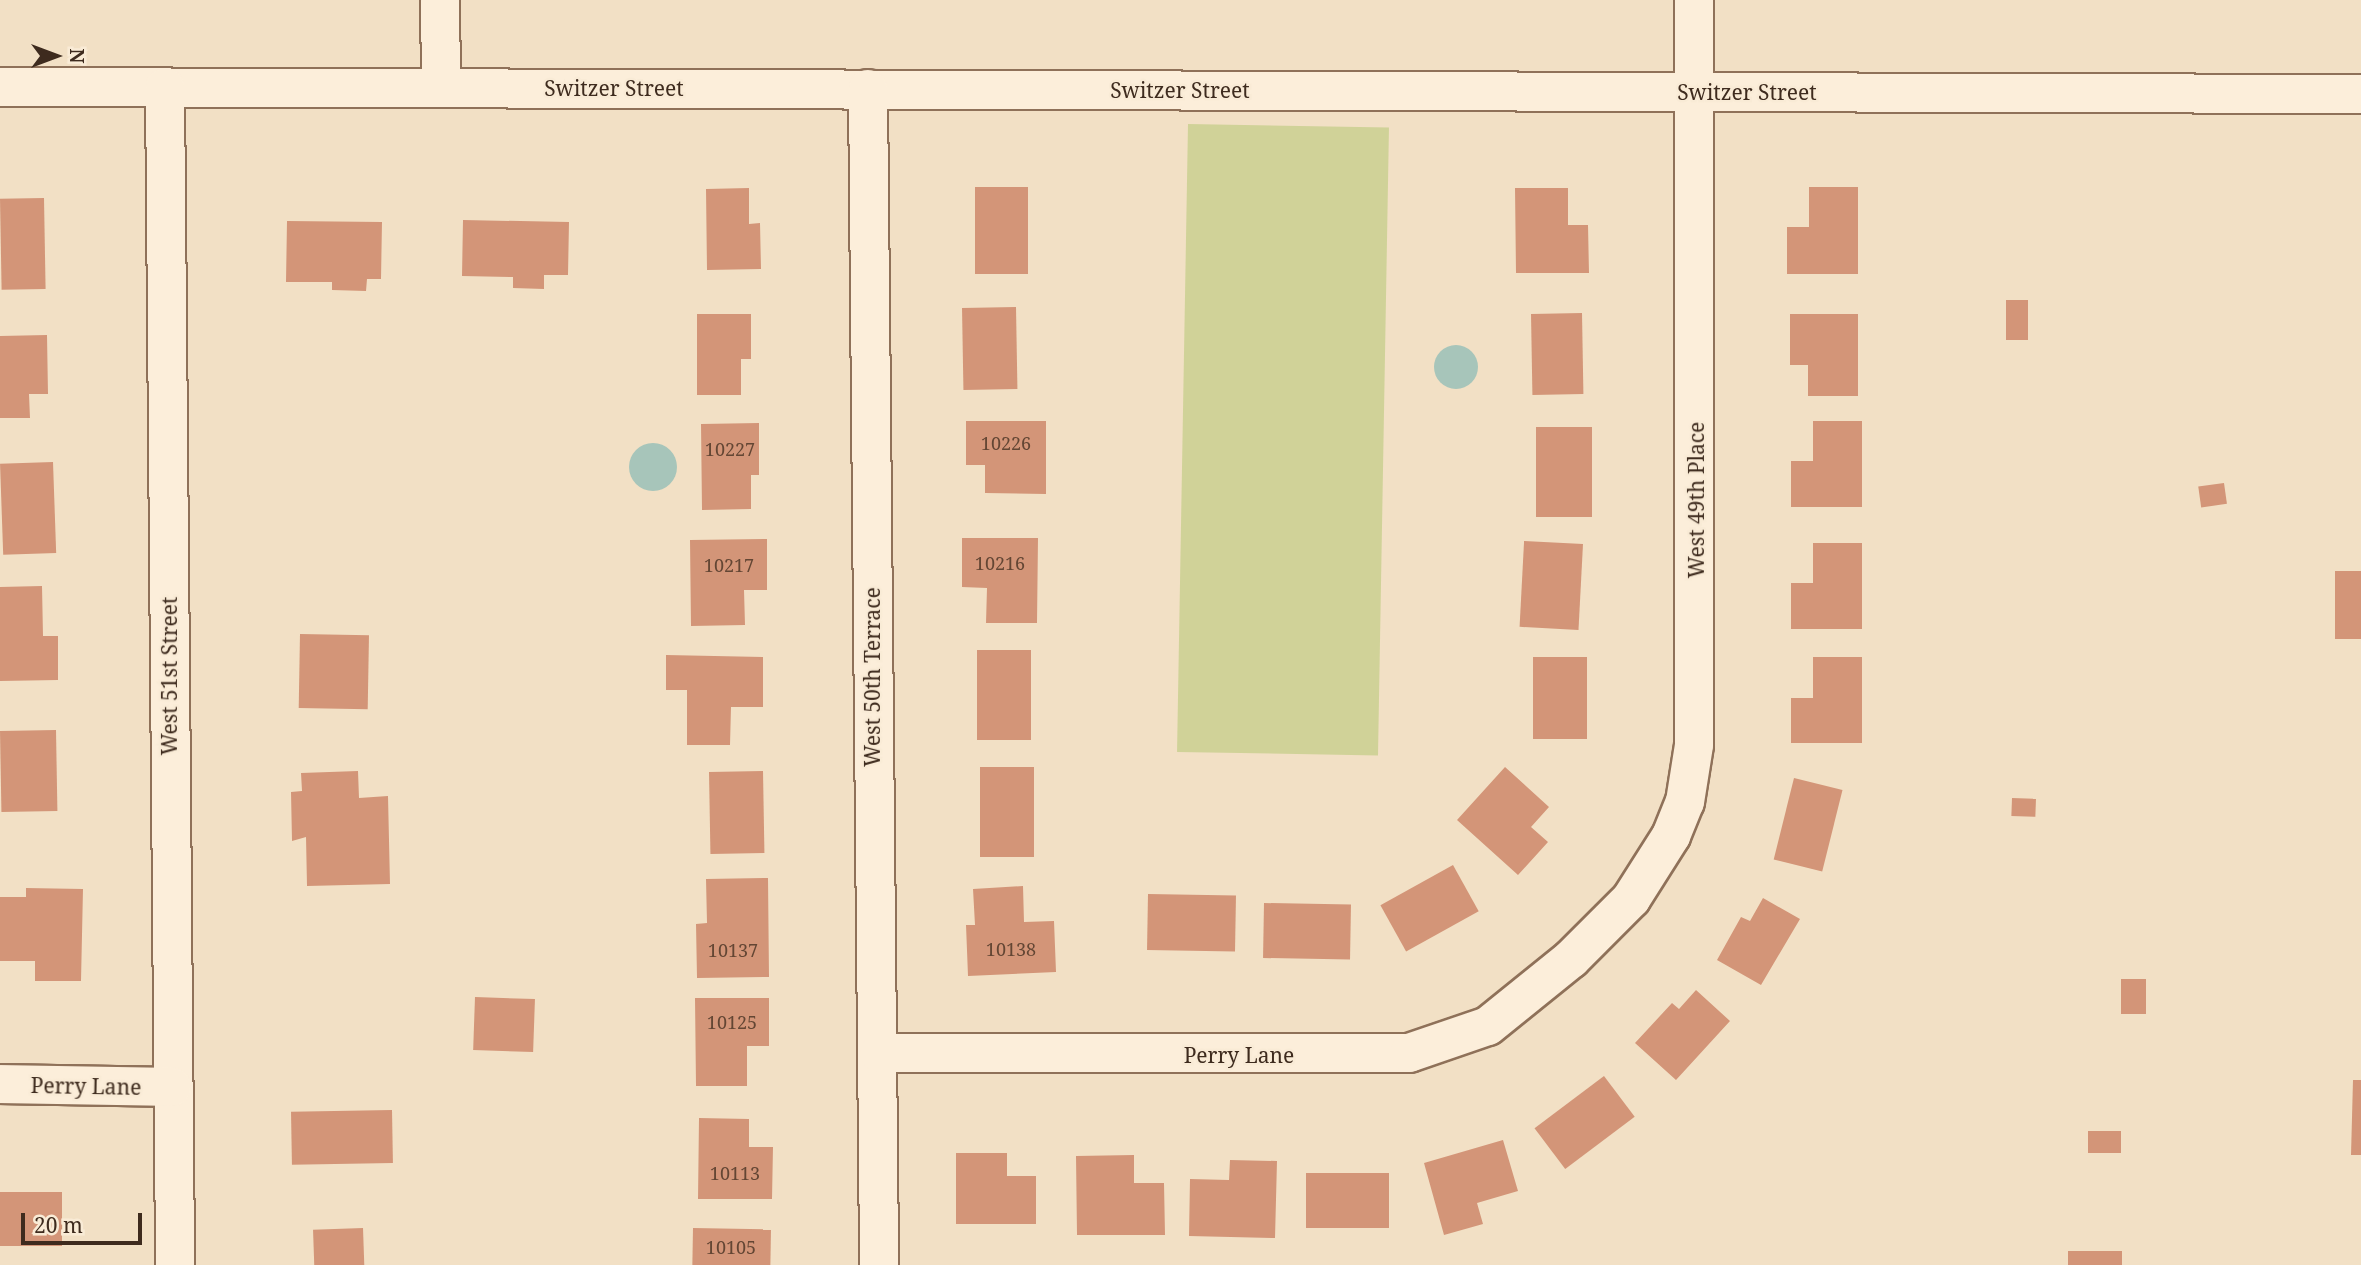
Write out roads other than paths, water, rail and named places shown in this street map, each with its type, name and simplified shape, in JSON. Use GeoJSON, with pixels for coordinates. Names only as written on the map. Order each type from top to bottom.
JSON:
{"type":"FeatureCollection","features":[{"type":"Feature","properties":{"kind":"street"},"geometry":{"type":"LineString","coordinates":[[440,0],[441,87]]}},
{"type":"Feature","properties":{"kind":"street","name":"West 49th Place"},"geometry":{"type":"LineString","coordinates":[[1571,959],[1631,899],[1653,868],[1685,802],[1694,746],[1695,0]]}},
{"type":"Feature","properties":{"kind":"street","name":"Switzer Street"},"geometry":{"type":"LineString","coordinates":[[0,87],[2361,94]]}},
{"type":"Feature","properties":{"kind":"street","name":"West 51st Street"},"geometry":{"type":"LineString","coordinates":[[165,87],[174,1265]]}},
{"type":"Feature","properties":{"kind":"street","name":"West 50th Terrace"},"geometry":{"type":"LineString","coordinates":[[867,89],[879,1053],[879,1265]]}},
{"type":"Feature","properties":{"kind":"street","name":"Perry Lane"},"geometry":{"type":"LineString","coordinates":[[879,1053],[1409,1053],[1488,1026],[1571,959]]}},
{"type":"Feature","properties":{"kind":"street","name":"Perry Lane"},"geometry":{"type":"LineString","coordinates":[[0,1084],[172,1087]]}},
{"type":"Feature","properties":{"kind":"water"},"geometry":{"type":"Polygon","coordinates":[[[1456,345],[1465,346],[1472,351],[1477,358],[1477,376],[1472,383],[1465,388],[1456,389],[1447,388],[1440,383],[1435,376],[1434,367],[1435,358],[1440,351],[1447,346],[1456,345]]]}},
{"type":"Feature","properties":{"kind":"water"},"geometry":{"type":"Polygon","coordinates":[[[653,443],[670,450],[677,467],[670,484],[653,491],[636,484],[629,467],[636,450],[653,443]]]}}]}
